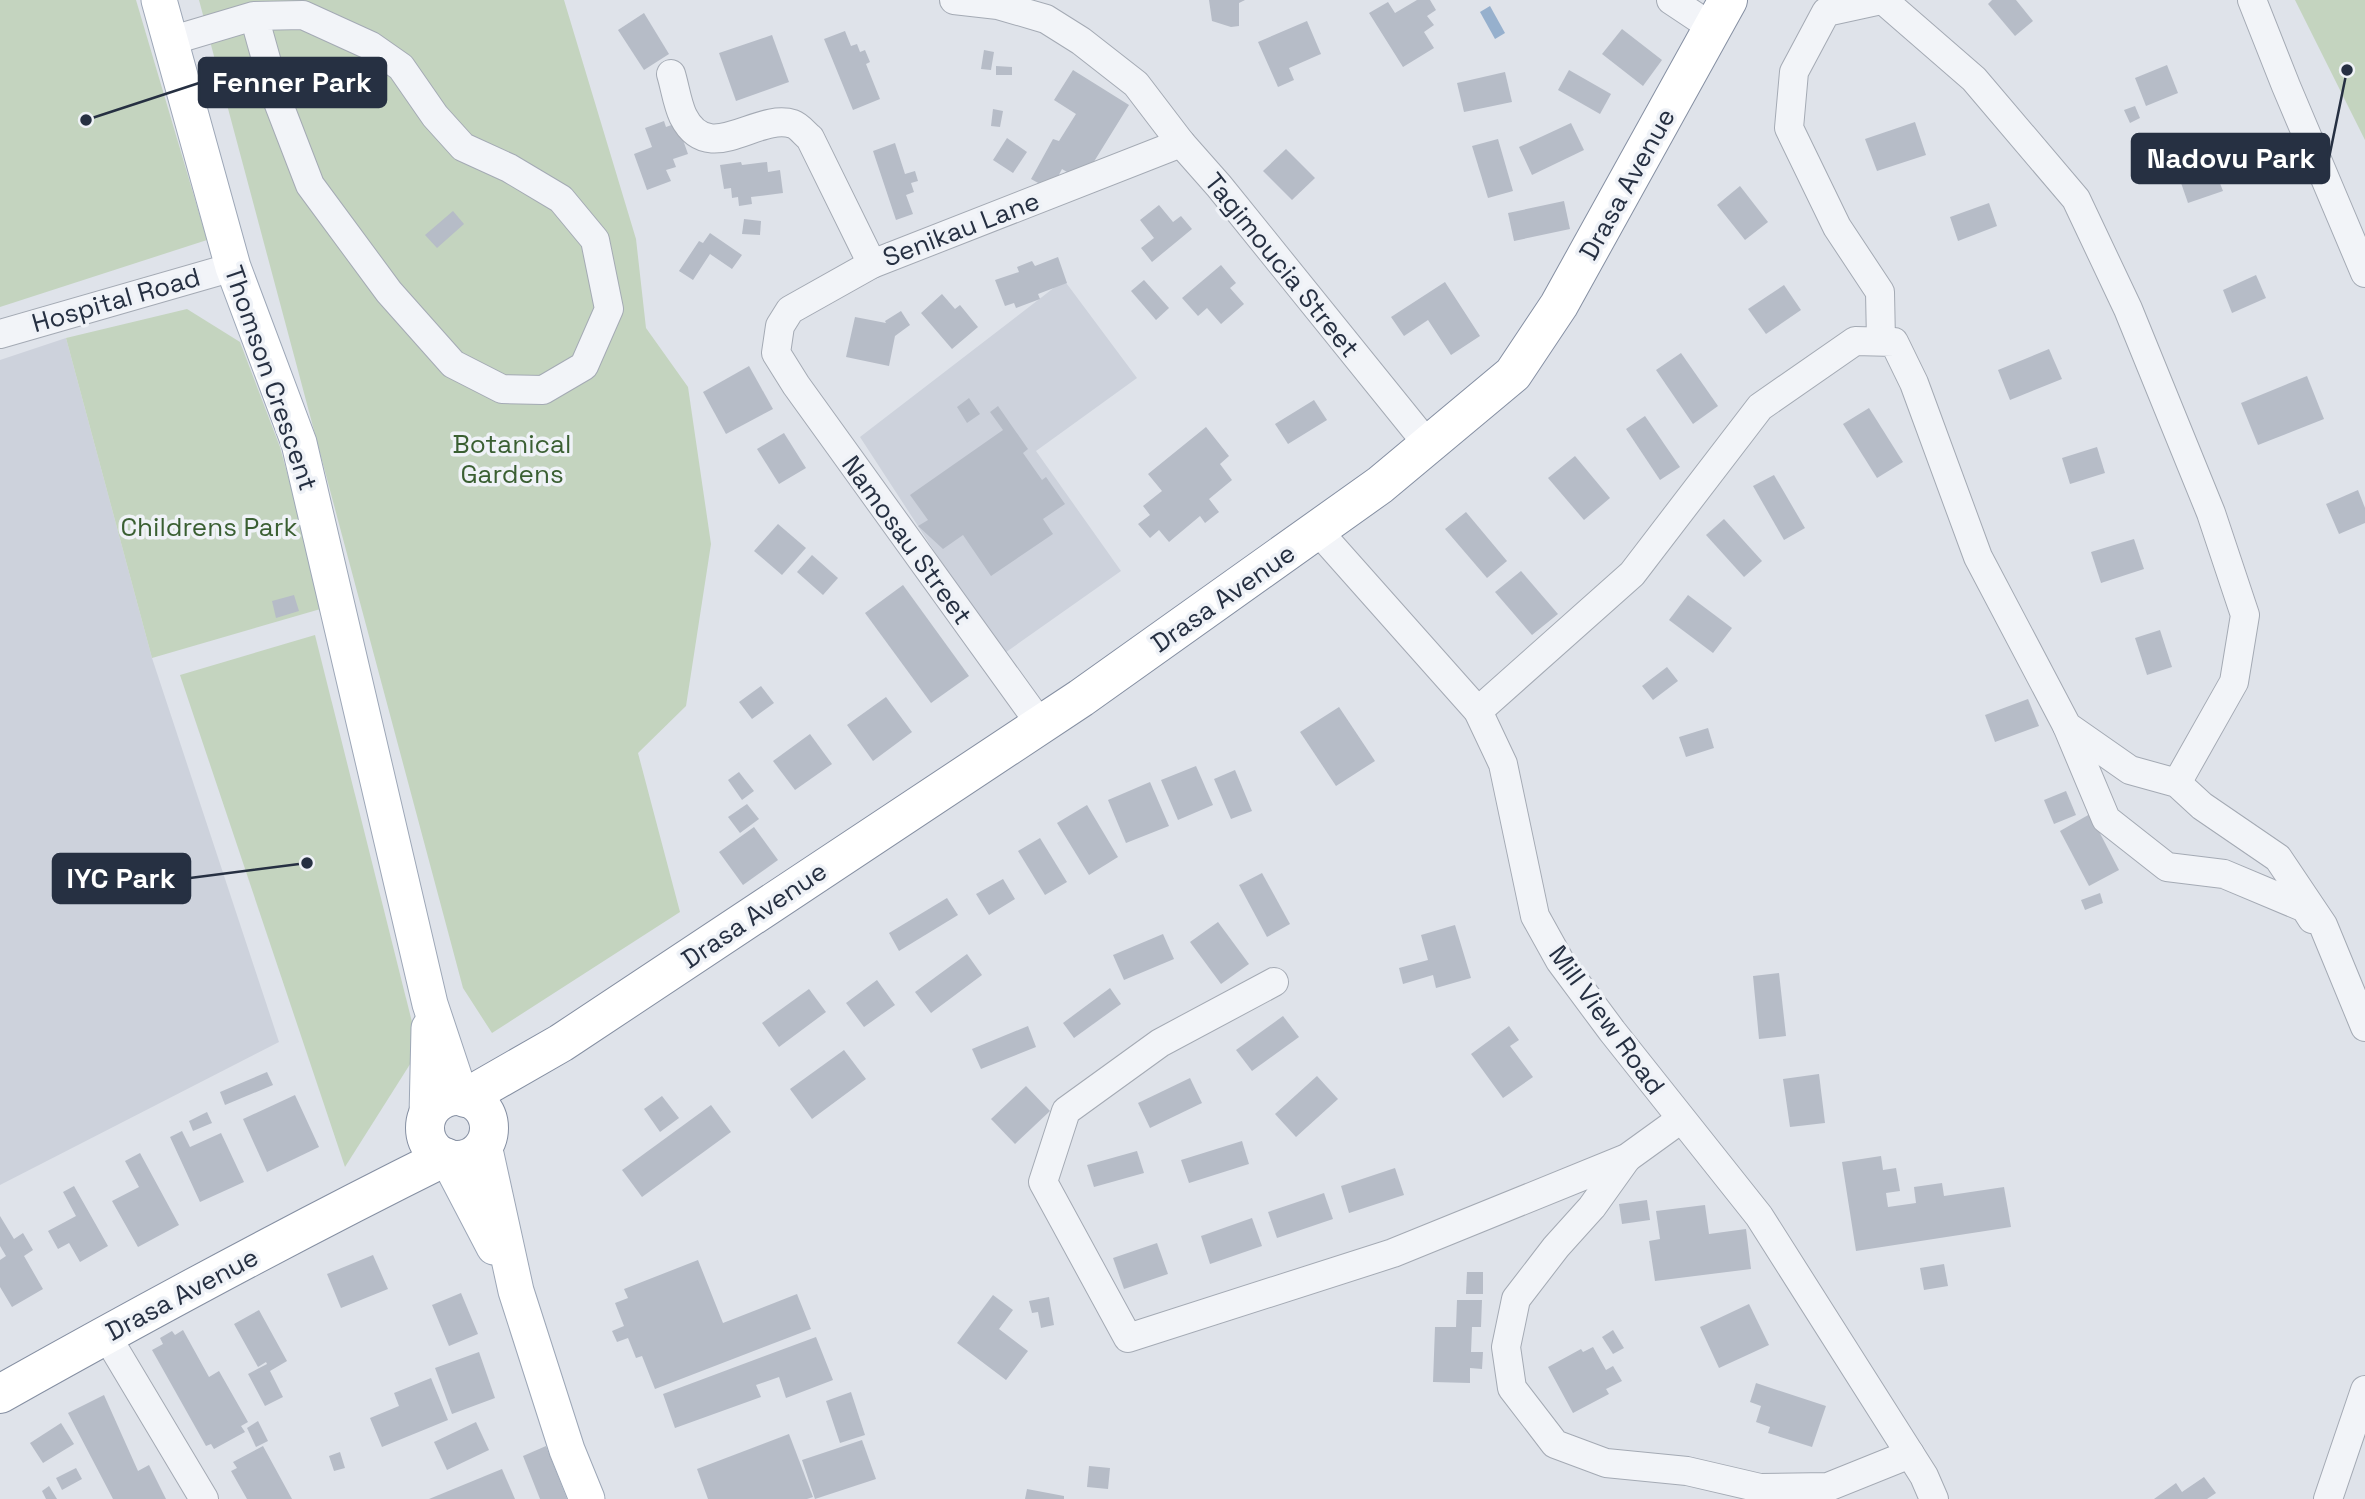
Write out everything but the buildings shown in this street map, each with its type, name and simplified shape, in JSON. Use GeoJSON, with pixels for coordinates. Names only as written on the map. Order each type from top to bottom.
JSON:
{"type":"FeatureCollection","features":[{"type":"Feature","properties":{"kind":"highway","name":"Drasa Avenue"},"geometry":{"type":"LineString","coordinates":[[474,1116],[561,1043],[1041,725],[1318,531],[1429,446],[1513,374],[1559,305],[1721,14]]}},
{"type":"Feature","properties":{"kind":"highway"},"geometry":{"type":"LineString","coordinates":[[441,1101],[474,1116],[468,1158],[446,1158],[436,1152],[425,1135],[426,1121],[441,1101]]}},
{"type":"Feature","properties":{"kind":"highway","name":"Drasa Avenue"},"geometry":{"type":"LineString","coordinates":[[365,1197],[426,1121]]}},
{"type":"Feature","properties":{"kind":"highway","name":"Drasa Avenue"},"geometry":{"type":"LineString","coordinates":[[0,1394],[365,1197],[446,1158]]}},
{"type":"Feature","properties":{"kind":"main road","name":"Thomson Crescent"},"geometry":{"type":"LineString","coordinates":[[159,0],[233,267],[299,443],[430,1004],[474,1116],[516,1291]]}},
{"type":"Feature","properties":{"kind":"main road","name":"Thomson Crescent"},"geometry":{"type":"LineString","coordinates":[[426,1121],[430,1004]]}},
{"type":"Feature","properties":{"kind":"main road"},"geometry":{"type":"LineString","coordinates":[[446,1158],[516,1291],[567,1450],[587,1499]]}},
{"type":"Feature","properties":{"kind":"street","name":"Tagimoucia Street"},"geometry":{"type":"LineString","coordinates":[[954,0],[998,5],[1046,19],[1081,41],[1136,84],[1181,143],[1219,186],[1429,446]]}},
{"type":"Feature","properties":{"kind":"street"},"geometry":{"type":"LineString","coordinates":[[1671,0],[1721,14]]}},
{"type":"Feature","properties":{"kind":"street"},"geometry":{"type":"LineString","coordinates":[[1881,341],[1880,292],[1837,227],[1788,128],[1794,72],[1828,6],[1882,0],[1974,79],[2076,199],[2128,309],[2211,513],[2245,615],[2234,682],[2176,783]]}},
{"type":"Feature","properties":{"kind":"street"},"geometry":{"type":"LineString","coordinates":[[2252,0],[2365,272]]}},
{"type":"Feature","properties":{"kind":"street"},"geometry":{"type":"LineString","coordinates":[[170,41],[254,16],[303,15],[371,46],[401,67],[435,116],[463,147],[509,168],[561,199],[595,240],[609,309],[584,366],[543,390],[502,389],[453,364],[388,292],[310,185],[278,102],[254,16]]}},
{"type":"Feature","properties":{"kind":"street"},"geometry":{"type":"LineString","coordinates":[[671,74],[684,117],[697,134],[715,139],[731,137],[771,124],[793,124],[810,138],[872,264]]}},
{"type":"Feature","properties":{"kind":"street","name":"Senikau Lane"},"geometry":{"type":"LineString","coordinates":[[776,353],[779,326],[790,310],[872,264],[1181,143]]}},
{"type":"Feature","properties":{"kind":"street","name":"Hospital Road"},"geometry":{"type":"LineString","coordinates":[[0,334],[233,267]]}},
{"type":"Feature","properties":{"kind":"street"},"geometry":{"type":"LineString","coordinates":[[1478,711],[1632,574],[1760,407],[1855,341],[1894,342],[1909,373],[1978,556],[2067,726],[2106,819],[2167,867],[2224,874],[2305,908],[2337,955]]}},
{"type":"Feature","properties":{"kind":"street","name":"Namosau Street"},"geometry":{"type":"LineString","coordinates":[[776,353],[796,385],[1041,725]]}},
{"type":"Feature","properties":{"kind":"street","name":"Mill View Road"},"geometry":{"type":"LineString","coordinates":[[1318,531],[1478,711],[1503,764],[1535,916],[1560,961],[1759,1216],[1910,1454],[1934,1499]]}},
{"type":"Feature","properties":{"kind":"street"},"geometry":{"type":"LineString","coordinates":[[2067,726],[2130,770],[2176,783],[2202,806],[2278,858],[2323,925],[2365,1027]]}},
{"type":"Feature","properties":{"kind":"street"},"geometry":{"type":"LineString","coordinates":[[1274,982],[1160,1043],[1066,1111],[1043,1182],[1128,1338],[1393,1254],[1627,1158],[1681,1119]]}},
{"type":"Feature","properties":{"kind":"street"},"geometry":{"type":"LineString","coordinates":[[1627,1158],[1592,1207],[1556,1247],[1516,1299],[1506,1347],[1512,1388],[1555,1444],[1606,1463],[1687,1471],[1760,1488],[1828,1487],[1910,1454]]}},
{"type":"Feature","properties":{"kind":"street"},"geometry":{"type":"LineString","coordinates":[[106,1335],[204,1499]]}},
{"type":"Feature","properties":{"kind":"street"},"geometry":{"type":"LineString","coordinates":[[2328,1499],[2365,1390]]}},
{"type":"Feature","properties":{"kind":"shaded area"},"geometry":{"type":"Polygon","coordinates":[[[1064,280],[1137,378],[1036,451],[1121,571],[1002,655],[860,437],[1064,280]]]}},
{"type":"Feature","properties":{"kind":"shaded area"},"geometry":{"type":"Polygon","coordinates":[[[66,338],[152,658],[279,1042],[0,1185],[0,360],[66,338]]]}},
{"type":"Feature","properties":{"kind":"green space"},"geometry":{"type":"Polygon","coordinates":[[[0,0],[136,0],[207,240],[0,307],[0,0]]]}},
{"type":"Feature","properties":{"kind":"green space","name":"Botanical Gardens"},"geometry":{"type":"Polygon","coordinates":[[[199,0],[564,0],[636,239],[646,328],[688,387],[711,544],[686,706],[638,753],[680,912],[492,1033],[463,988],[199,0]]]}},
{"type":"Feature","properties":{"kind":"green space"},"geometry":{"type":"Polygon","coordinates":[[[2295,0],[2365,0],[2365,140],[2295,0]]]}},
{"type":"Feature","properties":{"kind":"green space","name":"Childrens Park"},"geometry":{"type":"Polygon","coordinates":[[[187,309],[240,342],[280,447],[324,608],[152,658],[66,338],[187,309]]]}},
{"type":"Feature","properties":{"kind":"green space"},"geometry":{"type":"Polygon","coordinates":[[[315,635],[419,1050],[345,1167],[180,675],[315,635]]]}},
{"type":"Feature","properties":{"kind":"water"},"geometry":{"type":"Polygon","coordinates":[[[1490,6],[1505,33],[1495,39],[1480,12],[1490,6]]]}},
{"type":"Feature","properties":{"kind":"place","name":"Nadovu Park"},"geometry":{"type":"Point","coordinates":[2347,70]}},
{"type":"Feature","properties":{"kind":"place","name":"Fenner Park"},"geometry":{"type":"Point","coordinates":[86,120]}},
{"type":"Feature","properties":{"kind":"place","name":"IYC Park"},"geometry":{"type":"Point","coordinates":[307,863]}}]}
